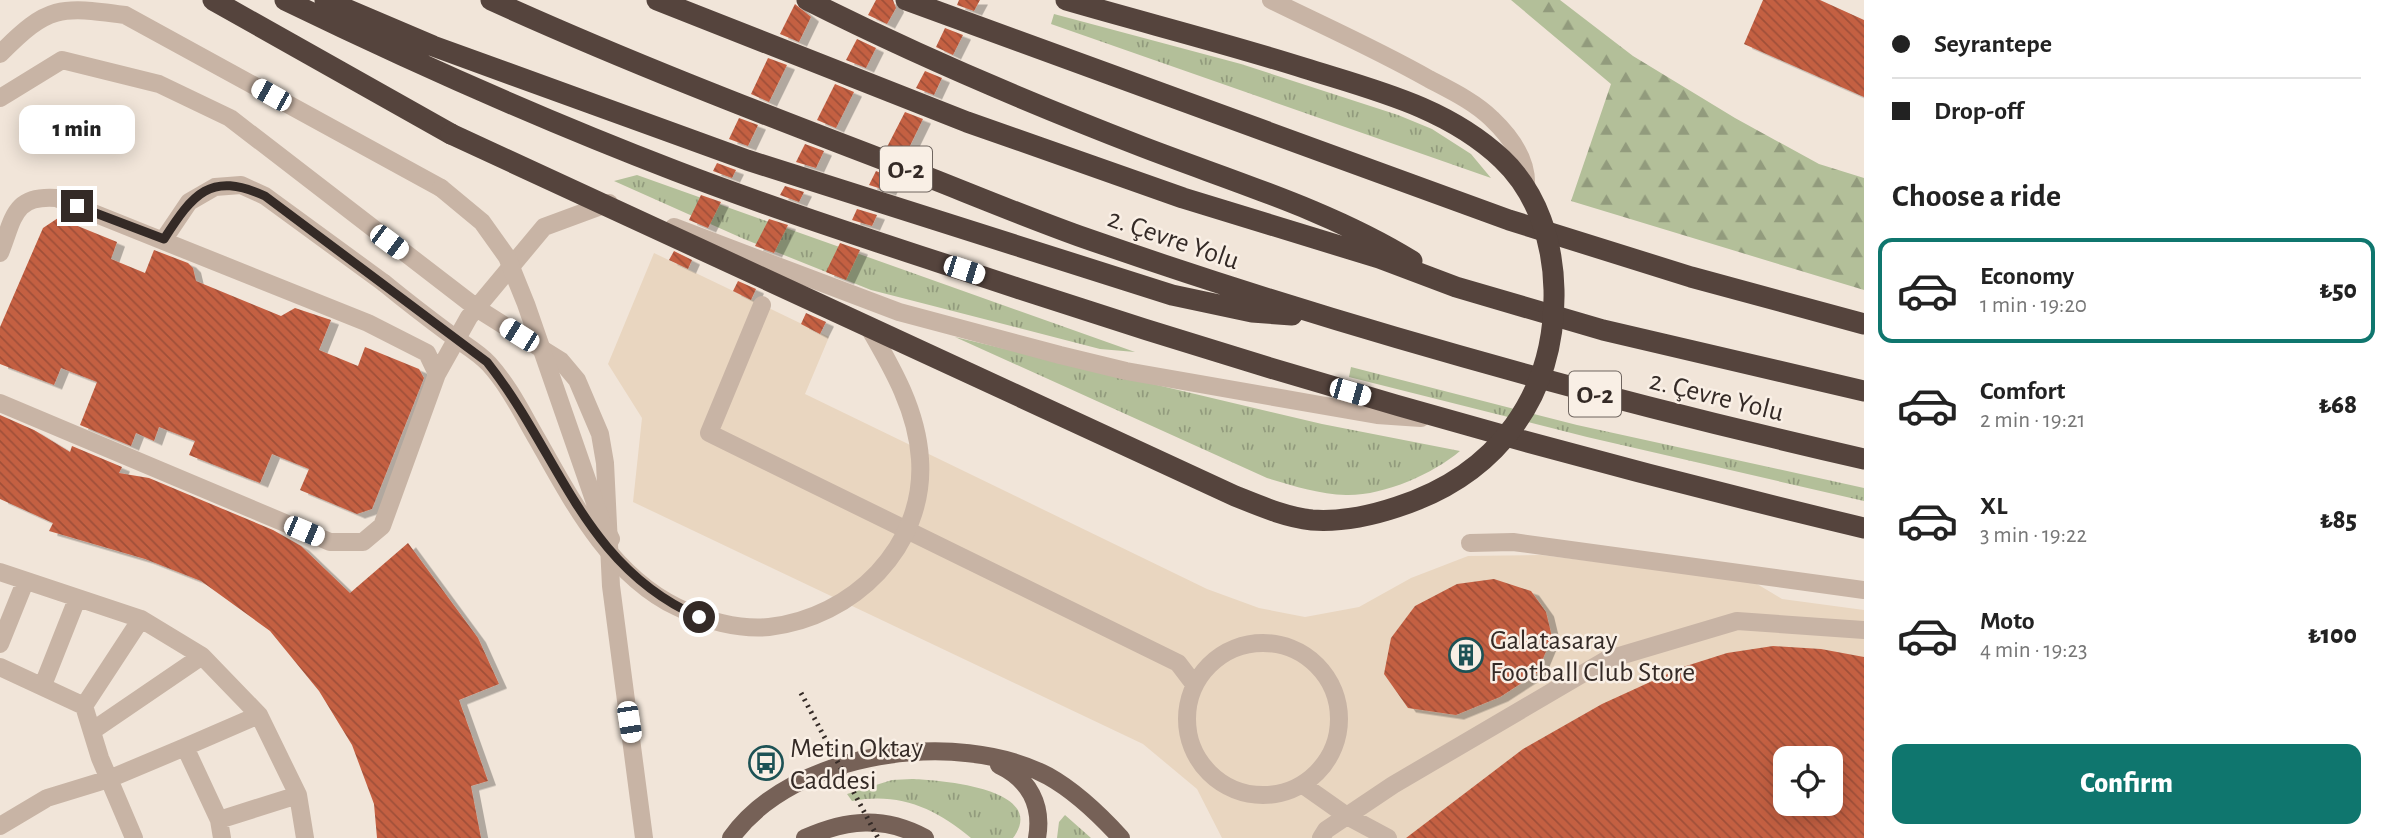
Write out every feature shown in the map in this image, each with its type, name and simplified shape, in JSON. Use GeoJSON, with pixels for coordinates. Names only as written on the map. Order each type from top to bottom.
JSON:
{"type":"FeatureCollection","features":[{"type":"Feature","properties":{"kind":"highway"},"geometry":{"type":"LineString","coordinates":[[213,0],[451,134],[1235,496],[1281,514],[1312,520],[1380,513],[1418,500],[1472,471],[1511,431],[1540,381],[1553,336],[1554,282],[1549,242],[1526,188],[1517,174],[1488,147],[1427,108],[1227,44],[1066,0]]}},
{"type":"Feature","properties":{"kind":"highway"},"geometry":{"type":"LineString","coordinates":[[285,0],[561,126],[752,199],[1197,347],[1699,489],[1864,528]]}},
{"type":"Feature","properties":{"kind":"highway"},"geometry":{"type":"LineString","coordinates":[[325,0],[433,46],[648,125],[1060,262],[1172,295],[1252,312],[1329,318]]}},
{"type":"Feature","properties":{"kind":"highway","name":"2. Çevre Yolu"},"geometry":{"type":"LineString","coordinates":[[491,0],[765,116],[1075,234],[1329,318],[1606,397],[1864,458]]}},
{"type":"Feature","properties":{"kind":"highway","name":"2. Çevre Yolu"},"geometry":{"type":"LineString","coordinates":[[657,0],[967,122],[1183,198],[1379,258],[1456,287],[1603,330],[1864,391]]}},
{"type":"Feature","properties":{"kind":"highway"},"geometry":{"type":"LineString","coordinates":[[807,0],[991,85],[1356,230],[1380,241],[1456,287]]}},
{"type":"Feature","properties":{"kind":"highway"},"geometry":{"type":"LineString","coordinates":[[906,0],[1509,220],[1691,277],[1864,324]]}},
{"type":"Feature","properties":{"kind":"main road"},"geometry":{"type":"LineString","coordinates":[[731,838],[756,811],[813,774],[847,763],[941,751],[1023,765],[1049,777],[1097,813],[1121,838]]}},
{"type":"Feature","properties":{"kind":"main road"},"geometry":{"type":"LineString","coordinates":[[987,758],[1015,772],[1030,789],[1037,806],[1037,838]]}},
{"type":"Feature","properties":{"kind":"main road"},"geometry":{"type":"LineString","coordinates":[[805,838],[844,823],[865,822],[886,822],[925,838]]}},
{"type":"Feature","properties":{"kind":"street"},"geometry":{"type":"LineString","coordinates":[[1271,0],[1391,58],[1453,92],[1492,118],[1522,158],[1527,174],[1526,188]]}},
{"type":"Feature","properties":{"kind":"street"},"geometry":{"type":"LineString","coordinates":[[0,54],[30,23],[71,8],[125,15],[442,188],[482,222],[506,257],[526,304],[601,520],[628,573]]}},
{"type":"Feature","properties":{"kind":"street"},"geometry":{"type":"LineString","coordinates":[[0,98],[62,60],[159,84],[230,118],[478,309],[561,361],[578,380],[600,433],[605,463],[612,597],[644,838]]}},
{"type":"Feature","properties":{"kind":"street"},"geometry":{"type":"LineString","coordinates":[[164,239],[189,202],[215,187],[241,185],[265,196],[487,362],[513,395],[602,545],[628,573],[654,594],[699,617],[733,625],[768,627],[818,614],[858,593],[881,571],[899,546],[915,507],[920,460],[910,408],[869,328]]}},
{"type":"Feature","properties":{"kind":"street"},"geometry":{"type":"LineString","coordinates":[[0,253],[20,205],[36,196],[56,198],[164,239],[368,323],[427,353],[437,373]]}},
{"type":"Feature","properties":{"kind":"street"},"geometry":{"type":"LineString","coordinates":[[0,403],[330,542],[363,542],[382,526],[437,373],[469,317],[544,227],[608,202],[900,312],[1060,355],[1126,371],[1377,415],[1447,419]]}},
{"type":"Feature","properties":{"kind":"street"},"geometry":{"type":"LineString","coordinates":[[762,305],[709,433],[1178,663],[1194,684]]}},
{"type":"Feature","properties":{"kind":"street"},"geometry":{"type":"LineString","coordinates":[[1470,543],[1513,542],[1864,590]]}},
{"type":"Feature","properties":{"kind":"street"},"geometry":{"type":"LineString","coordinates":[[0,572],[141,619],[202,656],[259,715],[298,794],[305,838]]}},
{"type":"Feature","properties":{"kind":"street"},"geometry":{"type":"LineString","coordinates":[[0,643],[25,582]]}},
{"type":"Feature","properties":{"kind":"street"},"geometry":{"type":"LineString","coordinates":[[43,685],[77,599]]}},
{"type":"Feature","properties":{"kind":"street"},"geometry":{"type":"LineString","coordinates":[[84,706],[141,619]]}},
{"type":"Feature","properties":{"kind":"street"},"geometry":{"type":"LineString","coordinates":[[1321,838],[1326,830],[1347,816],[1605,660],[1737,621],[1864,630]]}},
{"type":"Feature","properties":{"kind":"street"},"geometry":{"type":"LineString","coordinates":[[1255,642],[1281,644],[1305,655],[1324,672],[1336,695],[1340,720],[1335,746],[1323,768],[1303,785],[1280,794],[1255,796],[1231,789],[1210,776],[1195,756],[1187,733],[1186,708],[1194,684],[1209,663],[1230,649],[1255,642]]}},
{"type":"Feature","properties":{"kind":"street"},"geometry":{"type":"LineString","coordinates":[[92,731],[202,656]]}},
{"type":"Feature","properties":{"kind":"street"},"geometry":{"type":"LineString","coordinates":[[0,667],[84,706],[109,779],[134,838]]}},
{"type":"Feature","properties":{"kind":"street"},"geometry":{"type":"LineString","coordinates":[[0,826],[47,798],[109,779],[259,715]]}},
{"type":"Feature","properties":{"kind":"street"},"geometry":{"type":"LineString","coordinates":[[185,747],[220,829],[298,794]]}},
{"type":"Feature","properties":{"kind":"street"},"geometry":{"type":"LineString","coordinates":[[1303,785],[1347,816],[1388,838]]}},
{"type":"Feature","properties":{"kind":"green space"},"geometry":{"type":"Polygon","coordinates":[[[1511,0],[1560,0],[1633,56],[1735,118],[1819,164],[1864,178],[1864,290],[1571,201],[1611,84],[1511,0]]]}},
{"type":"Feature","properties":{"kind":"green space"},"geometry":{"type":"Polygon","coordinates":[[[1054,14],[1241,64],[1398,115],[1432,129],[1471,154],[1491,178],[1051,24],[1054,14]]]}},
{"type":"Feature","properties":{"kind":"green space"},"geometry":{"type":"Polygon","coordinates":[[[637,175],[1135,352],[1100,349],[871,290],[744,239],[614,181],[637,175]]]}},
{"type":"Feature","properties":{"kind":"green space"},"geometry":{"type":"Polygon","coordinates":[[[955,337],[1322,424],[1460,451],[1422,475],[1376,492],[1346,495],[1306,489],[1267,478],[955,337]]]}},
{"type":"Feature","properties":{"kind":"green space"},"geometry":{"type":"Polygon","coordinates":[[[1351,367],[1577,425],[1864,488],[1864,501],[1587,437],[1349,377],[1351,367]]]}},
{"type":"Feature","properties":{"kind":"green space"},"geometry":{"type":"Polygon","coordinates":[[[912,779],[965,785],[1004,798],[1016,808],[1020,821],[1013,838],[971,838],[944,818],[916,805],[885,799],[852,801],[847,794],[892,780],[912,779]]]}},
{"type":"Feature","properties":{"kind":"green space"},"geometry":{"type":"Polygon","coordinates":[[[1065,815],[1091,838],[1057,838],[1059,822],[1065,815]]]}},
{"type":"Feature","properties":{"kind":"shaded area"},"geometry":{"type":"Polygon","coordinates":[[[654,253],[829,337],[805,394],[1207,589],[1259,608],[1305,617],[1359,607],[1411,578],[1468,556],[1541,555],[1752,581],[1782,599],[1864,610],[1864,679],[1422,838],[1222,838],[1197,789],[1143,744],[633,502],[642,418],[608,364],[654,253]]]}},
{"type":"Feature","properties":{"kind":"building"},"geometry":{"type":"Polygon","coordinates":[[[876,0],[893,0],[896,8],[887,24],[868,15],[876,0]]]}},
{"type":"Feature","properties":{"kind":"building"},"geometry":{"type":"Polygon","coordinates":[[[959,0],[980,0],[974,11],[957,5],[959,0]]]}},
{"type":"Feature","properties":{"kind":"building"},"geometry":{"type":"Polygon","coordinates":[[[1763,0],[1820,0],[1864,20],[1864,97],[1744,44],[1763,0]]]}},
{"type":"Feature","properties":{"kind":"building"},"geometry":{"type":"Polygon","coordinates":[[[795,4],[811,17],[799,42],[780,34],[795,4]]]}},
{"type":"Feature","properties":{"kind":"building"},"geometry":{"type":"Polygon","coordinates":[[[945,28],[963,35],[953,55],[936,47],[945,28]]]}},
{"type":"Feature","properties":{"kind":"building"},"geometry":{"type":"Polygon","coordinates":[[[857,39],[876,48],[866,68],[846,60],[857,39]]]}},
{"type":"Feature","properties":{"kind":"building"},"geometry":{"type":"Polygon","coordinates":[[[768,58],[787,65],[769,102],[751,94],[768,58]]]}},
{"type":"Feature","properties":{"kind":"building"},"geometry":{"type":"Polygon","coordinates":[[[925,71],[942,78],[934,95],[916,88],[925,71]]]}},
{"type":"Feature","properties":{"kind":"building"},"geometry":{"type":"Polygon","coordinates":[[[835,84],[854,92],[836,128],[817,120],[835,84]]]}},
{"type":"Feature","properties":{"kind":"building"},"geometry":{"type":"Polygon","coordinates":[[[905,112],[923,119],[906,154],[887,147],[905,112]]]}},
{"type":"Feature","properties":{"kind":"building"},"geometry":{"type":"Polygon","coordinates":[[[739,118],[758,125],[748,146],[729,139],[739,118]]]}},
{"type":"Feature","properties":{"kind":"building"},"geometry":{"type":"Polygon","coordinates":[[[805,144],[824,151],[816,168],[796,162],[805,144]]]}},
{"type":"Feature","properties":{"kind":"building"},"geometry":{"type":"Polygon","coordinates":[[[717,163],[736,170],[732,178],[713,171],[717,163]]]}},
{"type":"Feature","properties":{"kind":"building"},"geometry":{"type":"Polygon","coordinates":[[[876,171],[894,178],[888,191],[869,185],[876,171]]]}},
{"type":"Feature","properties":{"kind":"building"},"geometry":{"type":"Polygon","coordinates":[[[785,186],[804,192],[799,202],[780,195],[785,186]]]}},
{"type":"Feature","properties":{"kind":"building"},"geometry":{"type":"Polygon","coordinates":[[[701,195],[721,202],[708,228],[689,220],[701,195]]]}},
{"type":"Feature","properties":{"kind":"building"},"geometry":{"type":"Polygon","coordinates":[[[857,209],[877,215],[872,226],[852,220],[857,209]]]}},
{"type":"Feature","properties":{"kind":"building"},"geometry":{"type":"Polygon","coordinates":[[[58,218],[117,242],[111,259],[145,273],[154,250],[188,263],[193,268],[196,281],[281,316],[295,308],[331,320],[319,350],[358,366],[365,347],[419,369],[424,378],[372,509],[357,514],[300,490],[309,469],[272,454],[260,483],[189,455],[195,441],[159,427],[154,441],[136,433],[131,446],[80,425],[97,382],[61,368],[54,385],[0,364],[0,327],[43,228],[58,218]]]}},
{"type":"Feature","properties":{"kind":"building"},"geometry":{"type":"Polygon","coordinates":[[[769,219],[788,225],[774,253],[755,246],[769,219]]]}},
{"type":"Feature","properties":{"kind":"building"},"geometry":{"type":"Polygon","coordinates":[[[840,243],[860,250],[846,280],[826,272],[840,243]]]}},
{"type":"Feature","properties":{"kind":"building"},"geometry":{"type":"Polygon","coordinates":[[[674,251],[692,260],[688,269],[669,260],[674,251]]]}},
{"type":"Feature","properties":{"kind":"building"},"geometry":{"type":"Polygon","coordinates":[[[738,281],[756,289],[751,300],[733,291],[738,281]]]}},
{"type":"Feature","properties":{"kind":"building"},"geometry":{"type":"Polygon","coordinates":[[[806,313],[826,322],[820,334],[801,324],[806,313]]]}},
{"type":"Feature","properties":{"kind":"building"},"geometry":{"type":"Polygon","coordinates":[[[0,415],[34,430],[70,452],[72,446],[122,467],[119,473],[149,478],[273,530],[301,546],[350,593],[408,543],[478,638],[499,684],[459,700],[488,781],[471,786],[481,838],[377,838],[374,804],[352,745],[319,691],[270,631],[201,581],[145,559],[49,531],[53,523],[0,499],[0,415]]]}},
{"type":"Feature","properties":{"kind":"building","name":"Galatasaray Football Club Store"},"geometry":{"type":"Polygon","coordinates":[[[1494,579],[1531,591],[1546,612],[1552,637],[1537,673],[1500,697],[1456,715],[1408,708],[1384,674],[1391,638],[1415,606],[1457,584],[1494,579]]]}},
{"type":"Feature","properties":{"kind":"building"},"geometry":{"type":"Polygon","coordinates":[[[1773,646],[1821,649],[1864,657],[1864,838],[1406,838],[1523,749],[1602,704],[1683,667],[1727,653],[1773,646]]]}},
{"type":"Feature","properties":{"kind":"railway"},"geometry":{"type":"LineString","coordinates":[[801,693],[878,838]]}},
{"type":"Feature","properties":{"kind":"place","name":"Galatasaray Football Club Store"},"geometry":{"type":"Point","coordinates":[1466,655]}},
{"type":"Feature","properties":{"kind":"place","name":"Metin Oktay Caddesi"},"geometry":{"type":"Point","coordinates":[766,763]}},
{"type":"Feature","properties":{"kind":"route"},"geometry":{"type":"LineString","coordinates":[[77,206],[164,239],[189,202],[215,187],[241,185],[265,196],[487,362],[513,395],[602,545],[628,573],[654,594],[699,617]]}}]}
